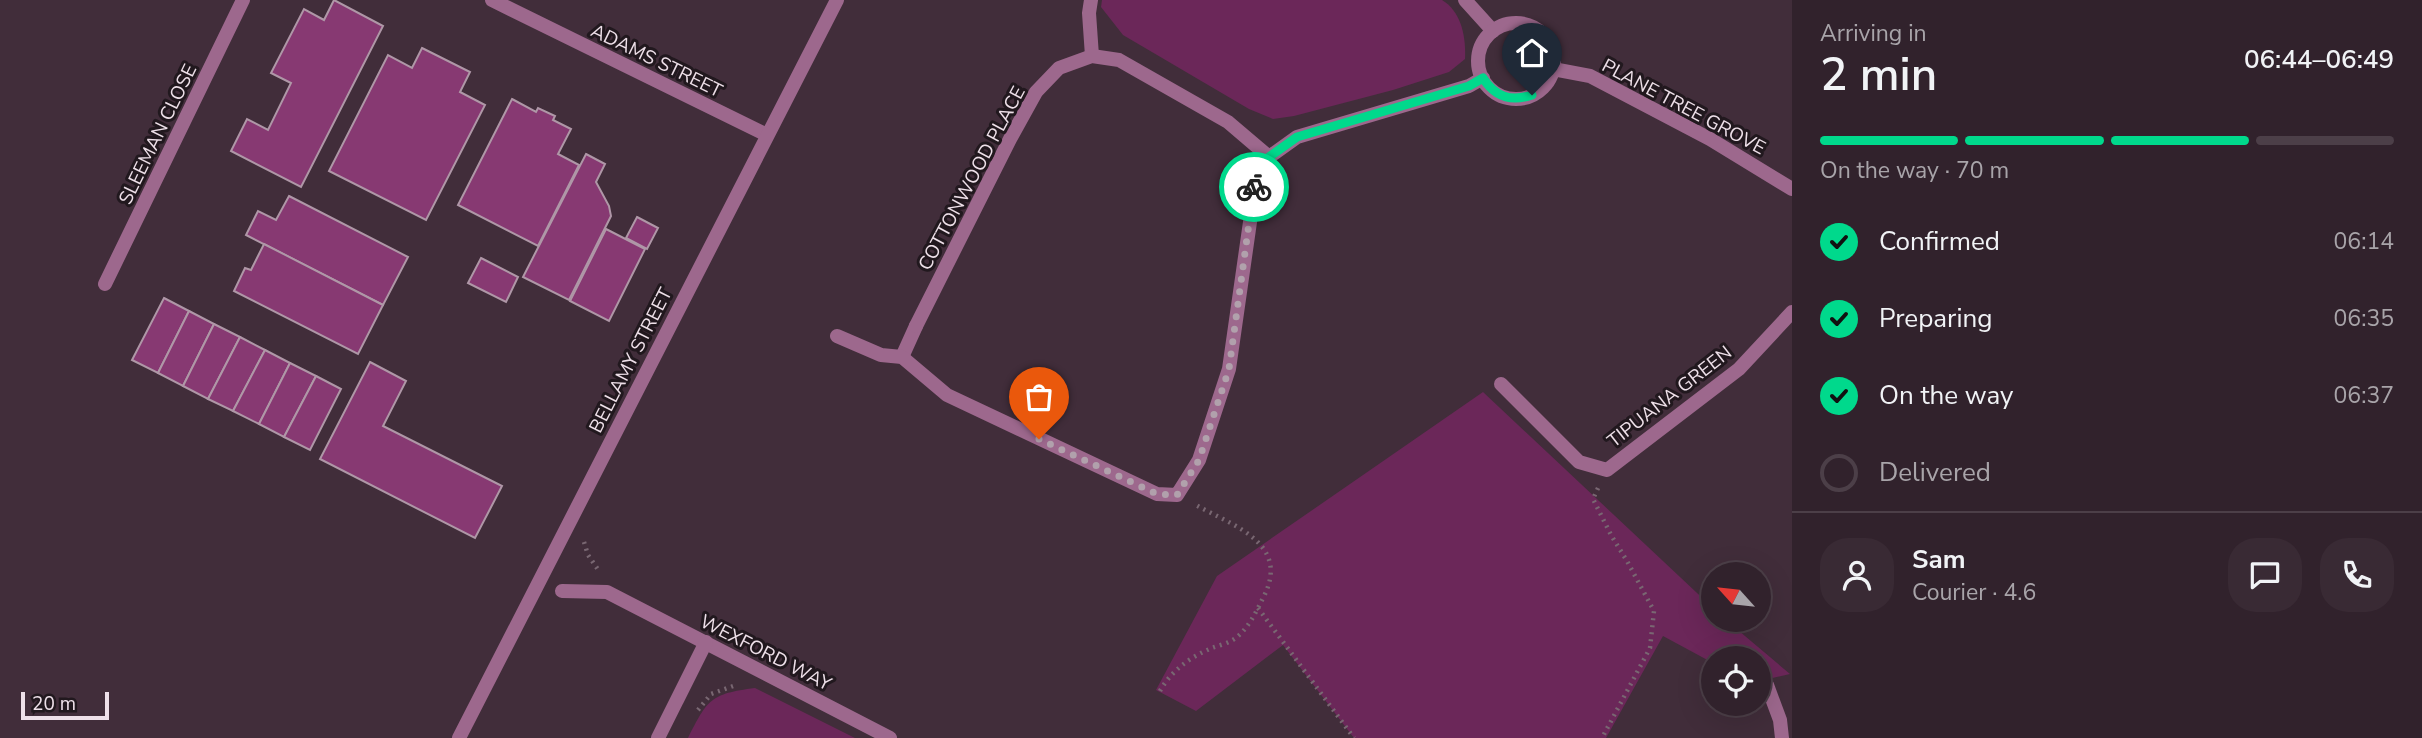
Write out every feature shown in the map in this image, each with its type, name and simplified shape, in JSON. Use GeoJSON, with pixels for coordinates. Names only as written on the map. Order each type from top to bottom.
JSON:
{"type":"FeatureCollection","features":[{"type":"Feature","properties":{"kind":"street","name":"SLEEMAN CLOSE"},"geometry":{"type":"LineString","coordinates":[[105,284],[243,0]]}},
{"type":"Feature","properties":{"kind":"street","name":"ADAMS STREET"},"geometry":{"type":"LineString","coordinates":[[492,0],[766,135]]}},
{"type":"Feature","properties":{"kind":"street","name":"BELLAMY STREET"},"geometry":{"type":"LineString","coordinates":[[459,738],[837,0]]}},
{"type":"Feature","properties":{"kind":"street"},"geometry":{"type":"LineString","coordinates":[[1091,0],[1091,56],[1119,60],[1228,122],[1269,157]]}},
{"type":"Feature","properties":{"kind":"street"},"geometry":{"type":"LineString","coordinates":[[1465,0],[1493,31]]}},
{"type":"Feature","properties":{"kind":"street"},"geometry":{"type":"LineString","coordinates":[[1520,23],[1535,28],[1547,38],[1554,53],[1553,69],[1542,89],[1520,99],[1509,99],[1488,87],[1478,64],[1479,52],[1493,31],[1504,25],[1520,23]]}},
{"type":"Feature","properties":{"kind":"street","name":"COTTONWOOD PLACE"},"geometry":{"type":"LineString","coordinates":[[902,357],[1036,92],[1059,68],[1091,56]]}},
{"type":"Feature","properties":{"kind":"street","name":"PLANE TREE GROVE"},"geometry":{"type":"LineString","coordinates":[[1553,69],[1591,76],[1710,139],[1792,189]]}},
{"type":"Feature","properties":{"kind":"street"},"geometry":{"type":"LineString","coordinates":[[837,337],[881,355],[902,357],[947,394],[1157,494],[1177,495],[1199,460],[1229,369],[1255,180],[1269,157],[1297,137],[1469,86],[1483,78]]}},
{"type":"Feature","properties":{"kind":"street","name":"TIPUANA GREEN"},"geometry":{"type":"LineString","coordinates":[[1501,384],[1579,462],[1607,470],[1739,369],[1792,312]]}},
{"type":"Feature","properties":{"kind":"street","name":"WEXFORD WAY"},"geometry":{"type":"LineString","coordinates":[[562,592],[607,592],[890,738]]}},
{"type":"Feature","properties":{"kind":"street"},"geometry":{"type":"LineString","coordinates":[[658,738],[706,642]]}},
{"type":"Feature","properties":{"kind":"street"},"geometry":{"type":"LineString","coordinates":[[1771,696],[1780,720],[1782,738]]}},
{"type":"Feature","properties":{"kind":"path"},"geometry":{"type":"LineString","coordinates":[[1602,738],[1650,648],[1654,611],[1593,499],[1607,470]]}},
{"type":"Feature","properties":{"kind":"path"},"geometry":{"type":"LineString","coordinates":[[1160,691],[1165,682],[1186,661],[1235,639],[1250,622],[1271,583],[1271,561],[1256,539],[1177,495]]}},
{"type":"Feature","properties":{"kind":"path"},"geometry":{"type":"LineString","coordinates":[[575,507],[588,555],[595,568],[623,600]]}},
{"type":"Feature","properties":{"kind":"path"},"geometry":{"type":"LineString","coordinates":[[1258,608],[1354,738]]}},
{"type":"Feature","properties":{"kind":"path"},"geometry":{"type":"LineString","coordinates":[[693,717],[711,694],[734,685],[744,688]]}},
{"type":"Feature","properties":{"kind":"shaded area"},"geometry":{"type":"Polygon","coordinates":[[[1102,0],[1442,0],[1458,18],[1465,43],[1465,59],[1449,72],[1393,90],[1273,119],[1249,109],[1123,35],[1101,7],[1102,0]]]}},
{"type":"Feature","properties":{"kind":"shaded area"},"geometry":{"type":"Polygon","coordinates":[[[1483,392],[1701,597],[1701,632],[1740,632],[1757,646],[1701,646],[1701,657],[1663,636],[1606,738],[1354,738],[1283,645],[1196,711],[1156,690],[1217,576],[1483,392]]]}},
{"type":"Feature","properties":{"kind":"shaded area"},"geometry":{"type":"Polygon","coordinates":[[[1771,658],[1790,674],[1771,678],[1771,658]]]}},
{"type":"Feature","properties":{"kind":"shaded area"},"geometry":{"type":"Polygon","coordinates":[[[755,688],[855,738],[688,738],[712,701],[728,693],[755,688]]]}},
{"type":"Feature","properties":{"kind":"building"},"geometry":{"type":"Polygon","coordinates":[[[334,0],[383,26],[301,187],[231,151],[247,119],[268,130],[291,83],[271,73],[304,9],[324,20],[334,0]]]}},
{"type":"Feature","properties":{"kind":"building"},"geometry":{"type":"Polygon","coordinates":[[[422,48],[470,72],[460,92],[485,105],[426,220],[329,171],[388,55],[412,68],[422,48]]]}},
{"type":"Feature","properties":{"kind":"building"},"geometry":{"type":"Polygon","coordinates":[[[512,99],[536,112],[538,108],[555,116],[553,120],[571,129],[558,154],[579,165],[538,246],[458,205],[512,99]]]}},
{"type":"Feature","properties":{"kind":"building"},"geometry":{"type":"Polygon","coordinates":[[[586,154],[605,164],[596,182],[609,206],[611,216],[569,300],[523,277],[586,154]]]}},
{"type":"Feature","properties":{"kind":"building"},"geometry":{"type":"Polygon","coordinates":[[[289,196],[408,257],[383,305],[246,235],[258,211],[276,220],[289,196]]]}},
{"type":"Feature","properties":{"kind":"building"},"geometry":{"type":"Polygon","coordinates":[[[637,217],[658,228],[647,249],[626,238],[637,217]]]}},
{"type":"Feature","properties":{"kind":"building"},"geometry":{"type":"Polygon","coordinates":[[[606,229],[645,249],[609,321],[570,301],[606,229]]]}},
{"type":"Feature","properties":{"kind":"building"},"geometry":{"type":"Polygon","coordinates":[[[264,244],[383,305],[358,354],[234,291],[245,268],[251,270],[264,244]]]}},
{"type":"Feature","properties":{"kind":"building"},"geometry":{"type":"Polygon","coordinates":[[[481,258],[518,277],[506,302],[468,283],[481,258]]]}},
{"type":"Feature","properties":{"kind":"building"},"geometry":{"type":"Polygon","coordinates":[[[164,298],[189,311],[158,373],[132,360],[164,298]]]}},
{"type":"Feature","properties":{"kind":"building"},"geometry":{"type":"Polygon","coordinates":[[[189,311],[214,324],[183,386],[158,373],[189,311]]]}},
{"type":"Feature","properties":{"kind":"building"},"geometry":{"type":"Polygon","coordinates":[[[214,324],[240,337],[208,399],[183,386],[214,324]]]}},
{"type":"Feature","properties":{"kind":"building"},"geometry":{"type":"Polygon","coordinates":[[[240,337],[265,350],[233,411],[208,399],[240,337]]]}},
{"type":"Feature","properties":{"kind":"building"},"geometry":{"type":"Polygon","coordinates":[[[265,350],[290,363],[259,424],[233,411],[265,350]]]}},
{"type":"Feature","properties":{"kind":"building"},"geometry":{"type":"Polygon","coordinates":[[[370,362],[406,381],[383,426],[502,486],[475,538],[320,459],[370,362]]]}},
{"type":"Feature","properties":{"kind":"building"},"geometry":{"type":"Polygon","coordinates":[[[290,363],[316,376],[284,437],[259,424],[290,363]]]}},
{"type":"Feature","properties":{"kind":"building"},"geometry":{"type":"Polygon","coordinates":[[[316,376],[341,389],[310,450],[284,437],[316,376]]]}},
{"type":"Feature","properties":{"kind":"way so far"},"geometry":{"type":"LineString","coordinates":[[1039,439],[1157,494],[1177,495],[1199,460],[1229,369],[1254,187]]}},
{"type":"Feature","properties":{"kind":"route"},"geometry":{"type":"LineString","coordinates":[[1254,187],[1255,180],[1269,157],[1297,137],[1469,86],[1483,78],[1488,87],[1509,99],[1532,95]]}}]}
